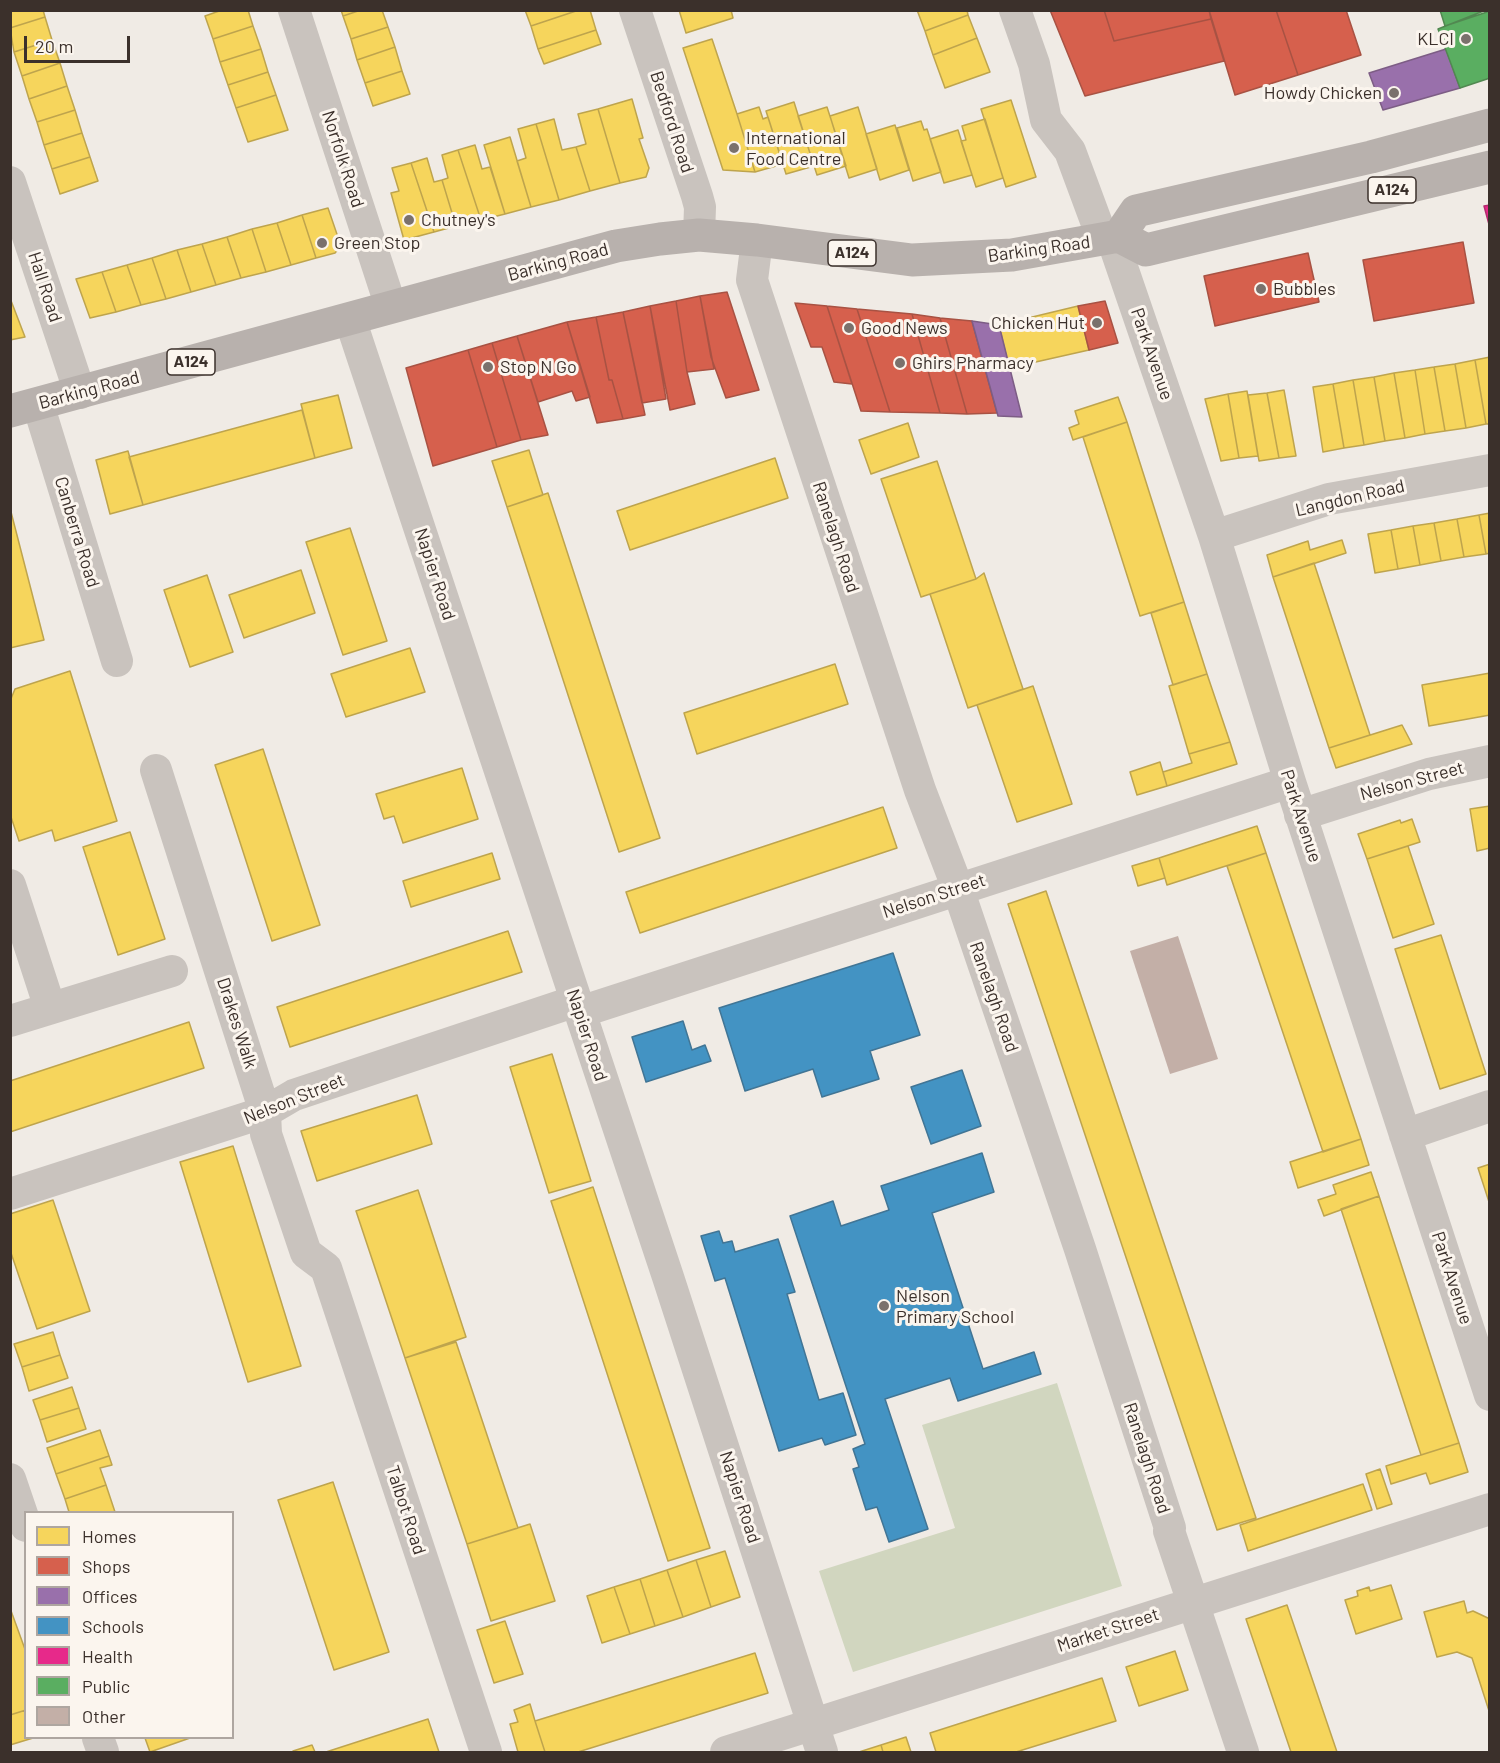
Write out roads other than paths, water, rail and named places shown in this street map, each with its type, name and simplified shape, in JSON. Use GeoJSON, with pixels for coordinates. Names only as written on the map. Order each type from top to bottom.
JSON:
{"type":"FeatureCollection","features":[{"type":"Feature","properties":{"kind":"main road","name":"A124"},"geometry":{"type":"LineString","coordinates":[[1490,125],[1371,157],[1136,211],[1111,238],[1146,250],[1490,167]]}},
{"type":"Feature","properties":{"kind":"main road","name":"Barking Road"},"geometry":{"type":"LineString","coordinates":[[24,407],[616,246],[699,235],[912,260],[1012,255],[1111,238]]}},
{"type":"Feature","properties":{"kind":"street","name":"Norfolk Road"},"geometry":{"type":"LineString","coordinates":[[294,10],[391,307]]}},
{"type":"Feature","properties":{"kind":"street","name":"Bedford Road"},"geometry":{"type":"LineString","coordinates":[[635,10],[697,196],[700,207],[699,235]]}},
{"type":"Feature","properties":{"kind":"street","name":"Park Avenue"},"geometry":{"type":"LineString","coordinates":[[1015,10],[1034,64],[1046,120],[1070,151],[1111,238],[1214,536],[1300,814],[1490,1395]]}},
{"type":"Feature","properties":{"kind":"street","name":"Hall Road"},"geometry":{"type":"LineString","coordinates":[[10,182],[80,393]]}},
{"type":"Feature","properties":{"kind":"street","name":"Ranelagh Road"},"geometry":{"type":"LineString","coordinates":[[757,240],[752,280],[913,768],[958,889],[1080,1249],[1169,1531],[1243,1752]]}},
{"type":"Feature","properties":{"kind":"street","name":"Napier Road"},"geometry":{"type":"LineString","coordinates":[[350,319],[818,1738]]}},
{"type":"Feature","properties":{"kind":"street","name":"Canberra Road"},"geometry":{"type":"LineString","coordinates":[[24,407],[117,661]]}},
{"type":"Feature","properties":{"kind":"street","name":"Langdon Road"},"geometry":{"type":"LineString","coordinates":[[1214,536],[1337,497],[1490,470]]}},
{"type":"Feature","properties":{"kind":"street","name":"Nelson Street"},"geometry":{"type":"LineString","coordinates":[[1300,814],[1428,774],[1490,761]]}},
{"type":"Feature","properties":{"kind":"street","name":"Drakes Walk"},"geometry":{"type":"LineString","coordinates":[[156,770],[265,1112],[266,1134],[306,1253],[326,1268]]}},
{"type":"Feature","properties":{"kind":"street","name":"Nelson Street"},"geometry":{"type":"LineString","coordinates":[[10,1194],[265,1112],[294,1095],[958,889],[1290,782]]}},
{"type":"Feature","properties":{"kind":"street"},"geometry":{"type":"LineString","coordinates":[[10,885],[50,1008]]}},
{"type":"Feature","properties":{"kind":"street"},"geometry":{"type":"LineString","coordinates":[[10,1021],[172,971]]}},
{"type":"Feature","properties":{"kind":"street"},"geometry":{"type":"LineString","coordinates":[[1405,1135],[1490,1106]]}},
{"type":"Feature","properties":{"kind":"street","name":"Talbot Road"},"geometry":{"type":"LineString","coordinates":[[326,1268],[486,1752]]}},
{"type":"Feature","properties":{"kind":"street"},"geometry":{"type":"LineString","coordinates":[[10,1479],[24,1520]]}},
{"type":"Feature","properties":{"kind":"street","name":"Market Street"},"geometry":{"type":"LineString","coordinates":[[726,1752],[818,1738],[1194,1603],[1490,1509]]}},
{"type":"Feature","properties":{"kind":"place","name":"KLCI"},"geometry":{"type":"Point","coordinates":[1466,39]}},
{"type":"Feature","properties":{"kind":"place","name":"Howdy Chicken"},"geometry":{"type":"Point","coordinates":[1394,93]}},
{"type":"Feature","properties":{"kind":"place","name":"International Food Centre"},"geometry":{"type":"Point","coordinates":[734,148]}},
{"type":"Feature","properties":{"kind":"place","name":"Chutney's"},"geometry":{"type":"Point","coordinates":[409,220]}},
{"type":"Feature","properties":{"kind":"place","name":"Green Stop"},"geometry":{"type":"Point","coordinates":[322,243]}},
{"type":"Feature","properties":{"kind":"place","name":"Bubbles"},"geometry":{"type":"Point","coordinates":[1261,289]}},
{"type":"Feature","properties":{"kind":"place","name":"Chicken Hut"},"geometry":{"type":"Point","coordinates":[1097,323]}},
{"type":"Feature","properties":{"kind":"place","name":"Good News"},"geometry":{"type":"Point","coordinates":[849,328]}},
{"type":"Feature","properties":{"kind":"place","name":"Ghirs Pharmacy"},"geometry":{"type":"Point","coordinates":[900,363]}},
{"type":"Feature","properties":{"kind":"place","name":"Stop N Go"},"geometry":{"type":"Point","coordinates":[488,367]}},
{"type":"Feature","properties":{"kind":"place","name":"Nelson Primary School"},"geometry":{"type":"Point","coordinates":[884,1306]}}]}
